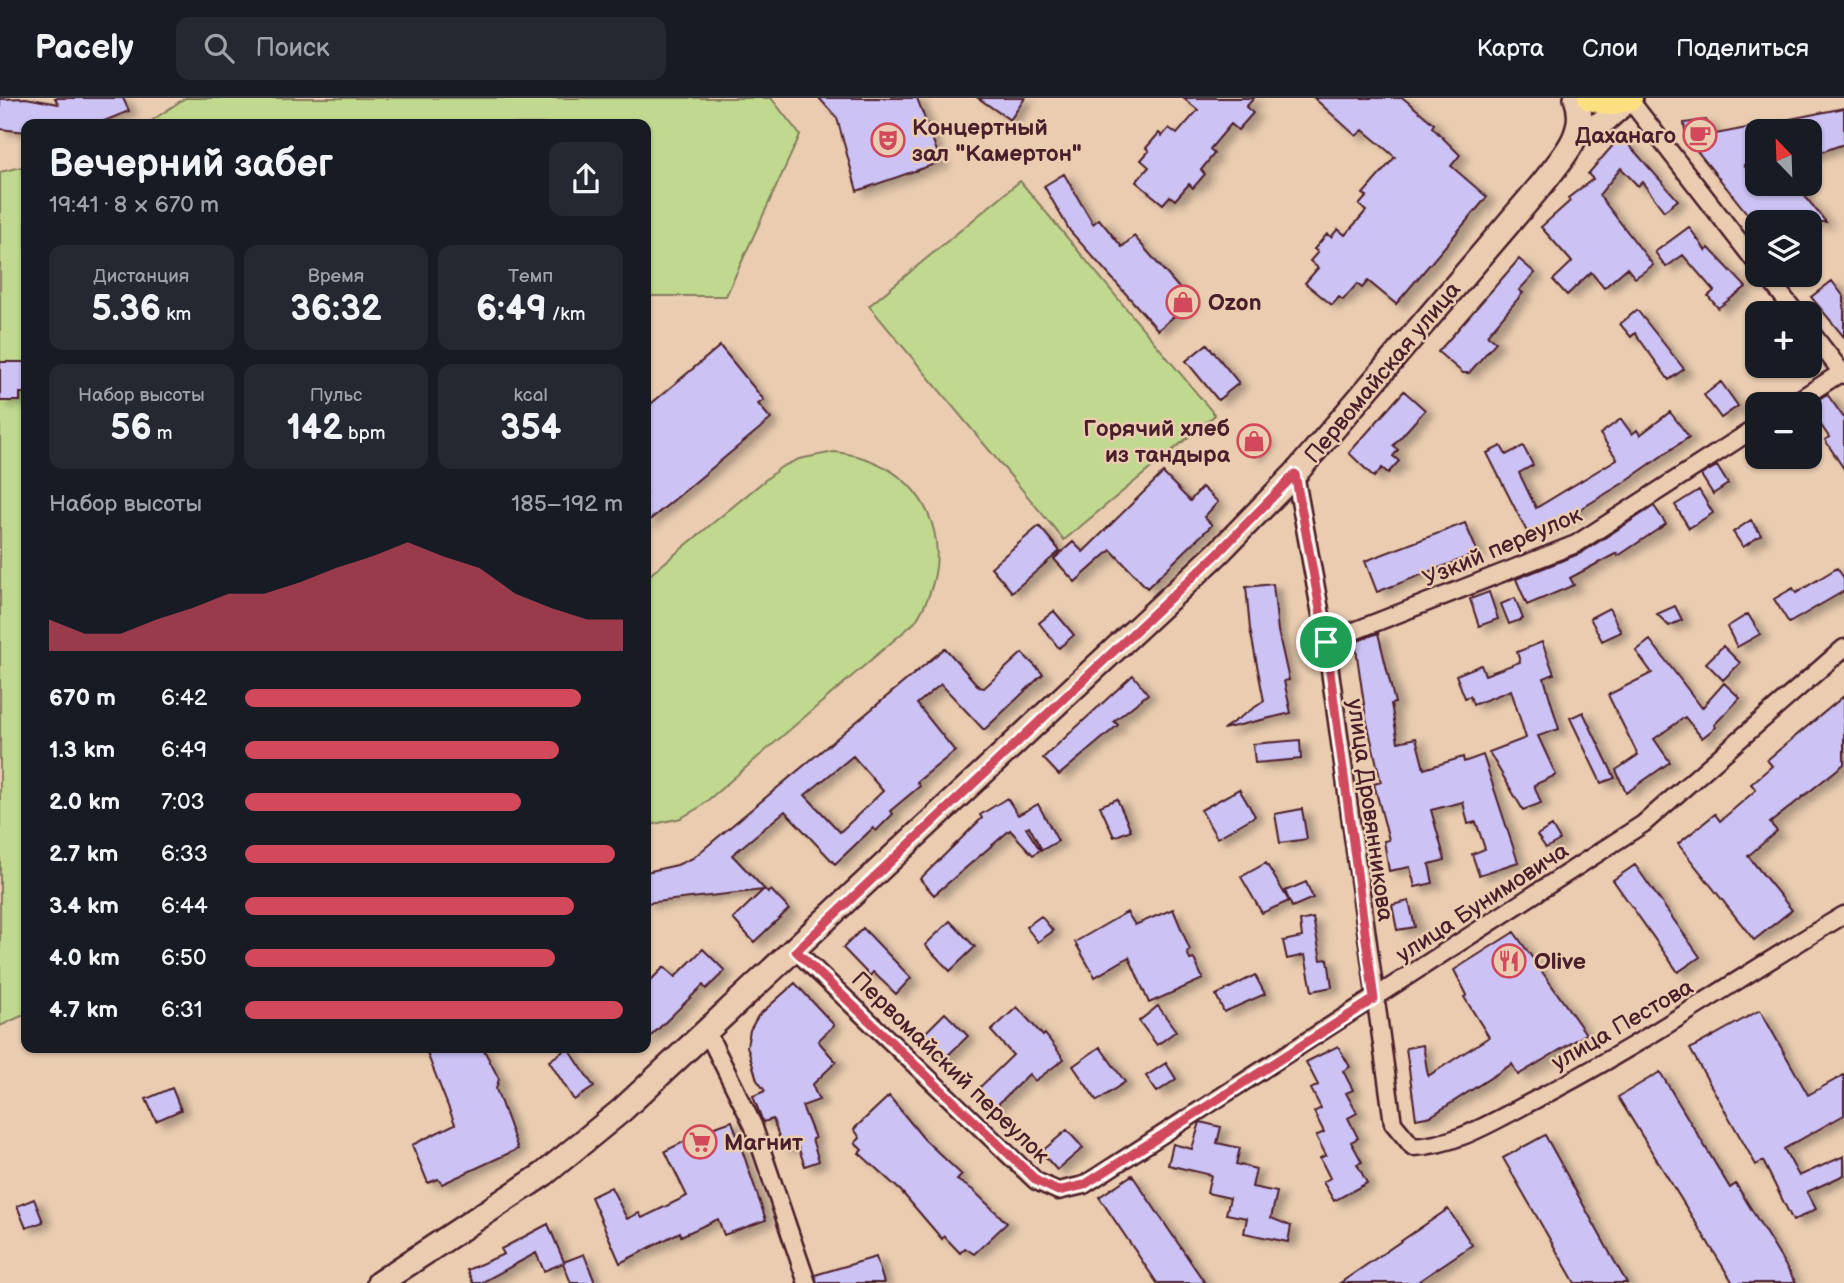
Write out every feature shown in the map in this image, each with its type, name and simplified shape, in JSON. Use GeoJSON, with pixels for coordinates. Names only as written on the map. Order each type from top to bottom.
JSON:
{"type":"FeatureCollection","features":[{"type":"Feature","properties":{"kind":"main road"},"geometry":{"type":"LineString","coordinates":[[1590,98],[1611,103],[1629,99]]}},
{"type":"Feature","properties":{"kind":"street"},"geometry":{"type":"LineString","coordinates":[[1576,98],[1581,111],[1578,134]]}},
{"type":"Feature","properties":{"kind":"street"},"geometry":{"type":"LineString","coordinates":[[1629,99],[1745,249]]}},
{"type":"Feature","properties":{"kind":"street","name":"Первомайская улица"},"geometry":{"type":"LineString","coordinates":[[379,1283],[544,1174],[622,1110],[796,951],[1218,553],[1295,474],[1543,183],[1578,134],[1603,122],[1629,99]]}},
{"type":"Feature","properties":{"kind":"street"},"geometry":{"type":"LineString","coordinates":[[1775,287],[1787,301]]}},
{"type":"Feature","properties":{"kind":"street"},"geometry":{"type":"LineString","coordinates":[[1812,392],[1843,374],[1822,347]]}},
{"type":"Feature","properties":{"kind":"street","name":"Узкий переулок"},"geometry":{"type":"LineString","coordinates":[[1326,642],[1576,544],[1745,435]]}},
{"type":"Feature","properties":{"kind":"street","name":"улица Дровянникова"},"geometry":{"type":"LineString","coordinates":[[1295,474],[1326,642],[1393,1123],[1413,1147]]}},
{"type":"Feature","properties":{"kind":"street","name":"улица Бунимовича"},"geometry":{"type":"LineString","coordinates":[[1084,1185],[1643,824],[1844,648]]}},
{"type":"Feature","properties":{"kind":"street","name":"улица Пестова"},"geometry":{"type":"LineString","coordinates":[[1413,1147],[1457,1141],[1580,1078],[1661,1031],[1844,915]]}},
{"type":"Feature","properties":{"kind":"street","name":"Первомайский переулок"},"geometry":{"type":"LineString","coordinates":[[796,951],[1037,1181],[1058,1191],[1084,1185]]}},
{"type":"Feature","properties":{"kind":"street"},"geometry":{"type":"LineString","coordinates":[[707,1032],[753,1125],[807,1283]]}},
{"type":"Feature","properties":{"kind":"green space"},"geometry":{"type":"Polygon","coordinates":[[[185,98],[771,98],[800,135],[726,296],[651,296],[651,119],[154,119],[185,98]]]}},
{"type":"Feature","properties":{"kind":"green space"},"geometry":{"type":"Polygon","coordinates":[[[21,167],[21,1016],[0,1026],[0,172],[21,167]]]}},
{"type":"Feature","properties":{"kind":"green space"},"geometry":{"type":"Polygon","coordinates":[[[1020,181],[1215,415],[1064,540],[869,306],[1020,181]]]}},
{"type":"Feature","properties":{"kind":"green space"},"geometry":{"type":"Polygon","coordinates":[[[834,452],[866,459],[892,472],[913,490],[927,512],[935,537],[936,565],[930,593],[915,622],[700,807],[681,818],[651,825],[651,574],[781,467],[799,459],[834,452]]]}},
{"type":"Feature","properties":{"kind":"building"},"geometry":{"type":"Polygon","coordinates":[[[26,98],[58,104],[55,98],[123,98],[129,111],[109,119],[21,119],[21,131],[0,129],[0,99],[26,98]]]}},
{"type":"Feature","properties":{"kind":"building","name":"Концертный зал \"Камертон\""},"geometry":{"type":"Polygon","coordinates":[[[819,98],[917,98],[941,162],[857,191],[837,118],[819,98]]]}},
{"type":"Feature","properties":{"kind":"building"},"geometry":{"type":"Polygon","coordinates":[[[978,98],[1025,98],[1010,120],[978,98]]]}},
{"type":"Feature","properties":{"kind":"building"},"geometry":{"type":"Polygon","coordinates":[[[1183,98],[1254,98],[1246,107],[1253,113],[1238,130],[1231,124],[1210,149],[1214,154],[1201,170],[1205,174],[1193,188],[1189,184],[1175,200],[1170,196],[1163,204],[1136,182],[1149,167],[1141,160],[1149,151],[1146,148],[1159,133],[1162,136],[1169,128],[1177,134],[1198,110],[1183,98]]]}},
{"type":"Feature","properties":{"kind":"building"},"geometry":{"type":"Polygon","coordinates":[[[1314,98],[1403,98],[1434,124],[1432,127],[1460,155],[1451,166],[1487,197],[1396,304],[1368,281],[1362,288],[1357,284],[1343,300],[1339,297],[1332,305],[1305,283],[1318,268],[1310,261],[1318,252],[1314,249],[1327,234],[1331,237],[1338,229],[1345,235],[1366,211],[1359,205],[1367,196],[1363,194],[1395,157],[1363,130],[1356,136],[1314,98]]]}},
{"type":"Feature","properties":{"kind":"building"},"geometry":{"type":"Polygon","coordinates":[[[1844,108],[1844,144],[1822,152],[1822,119],[1790,119],[1844,108]]]}},
{"type":"Feature","properties":{"kind":"building"},"geometry":{"type":"Polygon","coordinates":[[[1706,120],[1716,134],[1745,128],[1745,196],[1805,196],[1816,210],[1745,211],[1686,137],[1684,123],[1706,120]]]}},
{"type":"Feature","properties":{"kind":"building"},"geometry":{"type":"Polygon","coordinates":[[[1621,136],[1678,200],[1664,211],[1642,182],[1638,186],[1621,168],[1599,195],[1653,265],[1635,278],[1627,268],[1604,288],[1591,272],[1567,295],[1553,280],[1572,262],[1541,227],[1570,201],[1568,198],[1593,179],[1588,174],[1621,136]]]}},
{"type":"Feature","properties":{"kind":"building"},"geometry":{"type":"Polygon","coordinates":[[[1064,174],[1093,224],[1099,219],[1122,247],[1134,236],[1191,302],[1158,330],[1070,231],[1044,186],[1064,174]]]}},
{"type":"Feature","properties":{"kind":"building"},"geometry":{"type":"Polygon","coordinates":[[[1689,227],[1706,251],[1709,248],[1746,287],[1718,308],[1708,296],[1714,291],[1683,255],[1666,267],[1655,252],[1689,227]]]}},
{"type":"Feature","properties":{"kind":"building"},"geometry":{"type":"Polygon","coordinates":[[[1519,259],[1535,273],[1519,290],[1523,293],[1487,335],[1496,342],[1469,373],[1463,373],[1438,352],[1519,259]]]}},
{"type":"Feature","properties":{"kind":"building"},"geometry":{"type":"Polygon","coordinates":[[[1832,281],[1844,297],[1844,337],[1822,310],[1822,301],[1814,301],[1811,297],[1832,281]]]}},
{"type":"Feature","properties":{"kind":"building"},"geometry":{"type":"Polygon","coordinates":[[[1637,310],[1684,369],[1669,380],[1635,333],[1631,337],[1620,324],[1637,310]]]}},
{"type":"Feature","properties":{"kind":"building"},"geometry":{"type":"Polygon","coordinates":[[[1207,344],[1239,383],[1218,400],[1186,361],[1207,344]]]}},
{"type":"Feature","properties":{"kind":"building"},"geometry":{"type":"Polygon","coordinates":[[[720,346],[764,400],[758,404],[771,419],[651,519],[651,404],[720,346]]]}},
{"type":"Feature","properties":{"kind":"building"},"geometry":{"type":"Polygon","coordinates":[[[0,362],[21,362],[20,401],[0,401],[0,362]]]}},
{"type":"Feature","properties":{"kind":"building"},"geometry":{"type":"Polygon","coordinates":[[[1721,382],[1738,406],[1721,418],[1704,395],[1721,382]]]}},
{"type":"Feature","properties":{"kind":"building"},"geometry":{"type":"Polygon","coordinates":[[[1404,391],[1425,410],[1393,446],[1398,450],[1393,456],[1399,461],[1388,473],[1382,468],[1374,477],[1349,453],[1404,391]]]}},
{"type":"Feature","properties":{"kind":"building"},"geometry":{"type":"Polygon","coordinates":[[[1827,394],[1844,418],[1844,469],[1825,440],[1829,437],[1822,427],[1822,397],[1827,394]]]}},
{"type":"Feature","properties":{"kind":"building"},"geometry":{"type":"Polygon","coordinates":[[[1670,412],[1689,437],[1620,485],[1561,521],[1528,534],[1487,453],[1501,446],[1506,455],[1523,446],[1533,465],[1519,473],[1536,508],[1617,459],[1600,434],[1621,419],[1632,434],[1637,430],[1640,435],[1670,412]]]}},
{"type":"Feature","properties":{"kind":"building"},"geometry":{"type":"Polygon","coordinates":[[[1252,427],[1268,441],[1255,456],[1239,442],[1252,427]]]}},
{"type":"Feature","properties":{"kind":"building"},"geometry":{"type":"Polygon","coordinates":[[[1717,466],[1728,484],[1713,494],[1701,475],[1717,466]]]}},
{"type":"Feature","properties":{"kind":"building"},"geometry":{"type":"Polygon","coordinates":[[[1163,473],[1190,501],[1202,487],[1218,502],[1204,517],[1212,525],[1147,588],[1111,550],[1075,582],[1054,559],[1073,542],[1083,552],[1163,473]]]}},
{"type":"Feature","properties":{"kind":"building"},"geometry":{"type":"Polygon","coordinates":[[[1699,490],[1713,513],[1689,528],[1675,505],[1699,490]]]}},
{"type":"Feature","properties":{"kind":"building"},"geometry":{"type":"Polygon","coordinates":[[[1654,506],[1666,524],[1618,556],[1617,553],[1570,578],[1574,585],[1527,605],[1516,579],[1581,553],[1654,506]]]}},
{"type":"Feature","properties":{"kind":"building"},"geometry":{"type":"Polygon","coordinates":[[[1751,520],[1761,535],[1743,547],[1733,532],[1751,520]]]}},
{"type":"Feature","properties":{"kind":"building"},"geometry":{"type":"Polygon","coordinates":[[[1465,523],[1478,553],[1377,592],[1365,561],[1465,523]]]}},
{"type":"Feature","properties":{"kind":"building"},"geometry":{"type":"Polygon","coordinates":[[[1039,526],[1060,551],[1012,592],[991,567],[1039,526]]]}},
{"type":"Feature","properties":{"kind":"building"},"geometry":{"type":"Polygon","coordinates":[[[1837,568],[1844,578],[1844,591],[1789,623],[1774,599],[1793,588],[1796,593],[1837,568]]]}},
{"type":"Feature","properties":{"kind":"building"},"geometry":{"type":"Polygon","coordinates":[[[1273,584],[1278,631],[1289,680],[1284,681],[1291,713],[1223,729],[1264,701],[1250,629],[1246,587],[1273,584]]]}},
{"type":"Feature","properties":{"kind":"building"},"geometry":{"type":"Polygon","coordinates":[[[1489,592],[1498,619],[1479,626],[1470,599],[1489,592]]]}},
{"type":"Feature","properties":{"kind":"building"},"geometry":{"type":"Polygon","coordinates":[[[1515,598],[1523,619],[1509,624],[1501,604],[1515,598]]]}},
{"type":"Feature","properties":{"kind":"building"},"geometry":{"type":"Polygon","coordinates":[[[1675,606],[1682,620],[1669,626],[1657,614],[1675,606]]]}},
{"type":"Feature","properties":{"kind":"building"},"geometry":{"type":"Polygon","coordinates":[[[1609,608],[1621,632],[1602,641],[1590,618],[1609,608]]]}},
{"type":"Feature","properties":{"kind":"building"},"geometry":{"type":"Polygon","coordinates":[[[1054,611],[1074,635],[1059,648],[1039,623],[1054,611]]]}},
{"type":"Feature","properties":{"kind":"building"},"geometry":{"type":"Polygon","coordinates":[[[1748,614],[1760,634],[1737,647],[1727,627],[1748,614]]]}},
{"type":"Feature","properties":{"kind":"building"},"geometry":{"type":"Polygon","coordinates":[[[1378,633],[1395,703],[1391,704],[1398,742],[1416,738],[1424,769],[1463,757],[1464,762],[1483,755],[1518,862],[1479,875],[1472,854],[1485,849],[1476,822],[1468,824],[1463,802],[1431,810],[1445,860],[1429,864],[1433,883],[1415,887],[1410,867],[1389,871],[1384,841],[1389,840],[1374,784],[1381,782],[1366,718],[1355,642],[1378,633]]]}},
{"type":"Feature","properties":{"kind":"building"},"geometry":{"type":"Polygon","coordinates":[[[1650,640],[1702,708],[1724,683],[1740,698],[1714,725],[1716,727],[1702,738],[1685,717],[1654,739],[1670,762],[1626,793],[1616,770],[1638,755],[1608,695],[1652,673],[1636,651],[1650,640]]]}},
{"type":"Feature","properties":{"kind":"building"},"geometry":{"type":"Polygon","coordinates":[[[1542,642],[1554,674],[1544,678],[1559,729],[1538,736],[1556,775],[1534,785],[1541,803],[1523,810],[1489,752],[1526,738],[1511,690],[1473,705],[1470,696],[1465,698],[1456,675],[1481,665],[1485,675],[1520,662],[1517,652],[1542,642]]]}},
{"type":"Feature","properties":{"kind":"building"},"geometry":{"type":"Polygon","coordinates":[[[1723,646],[1740,663],[1723,680],[1706,663],[1723,646]]]}},
{"type":"Feature","properties":{"kind":"building"},"geometry":{"type":"Polygon","coordinates":[[[945,648],[979,687],[984,688],[1022,653],[1043,674],[984,730],[941,684],[917,704],[955,751],[917,782],[920,786],[890,811],[893,814],[876,831],[873,828],[835,864],[785,811],[732,855],[768,893],[771,890],[789,909],[754,942],[733,919],[763,890],[651,902],[651,871],[693,858],[945,648]],[[853,756],[805,795],[840,832],[883,791],[853,756]]]}},
{"type":"Feature","properties":{"kind":"building"},"geometry":{"type":"Polygon","coordinates":[[[1133,675],[1148,694],[1114,721],[1118,725],[1059,775],[1043,758],[1133,675]]]}},
{"type":"Feature","properties":{"kind":"building"},"geometry":{"type":"Polygon","coordinates":[[[1844,696],[1844,764],[1770,823],[1777,831],[1748,856],[1792,910],[1754,940],[1678,844],[1715,814],[1720,821],[1756,790],[1751,784],[1772,766],[1767,760],[1844,696]]]}},
{"type":"Feature","properties":{"kind":"building"},"geometry":{"type":"Polygon","coordinates":[[[1583,712],[1615,778],[1601,783],[1570,718],[1583,712]]]}},
{"type":"Feature","properties":{"kind":"building"},"geometry":{"type":"Polygon","coordinates":[[[1300,740],[1301,759],[1255,763],[1253,744],[1300,740]]]}},
{"type":"Feature","properties":{"kind":"building"},"geometry":{"type":"Polygon","coordinates":[[[1239,789],[1255,816],[1217,838],[1201,810],[1239,789]]]}},
{"type":"Feature","properties":{"kind":"building"},"geometry":{"type":"Polygon","coordinates":[[[1007,798],[1018,815],[1038,804],[1058,841],[1042,850],[1029,826],[1026,828],[1040,850],[1033,855],[1010,830],[934,895],[920,879],[982,818],[980,815],[1007,798]]]}},
{"type":"Feature","properties":{"kind":"building"},"geometry":{"type":"Polygon","coordinates":[[[1117,799],[1131,830],[1114,837],[1100,806],[1117,799]]]}},
{"type":"Feature","properties":{"kind":"building"},"geometry":{"type":"Polygon","coordinates":[[[1302,809],[1307,839],[1280,843],[1275,814],[1302,809]]]}},
{"type":"Feature","properties":{"kind":"building"},"geometry":{"type":"Polygon","coordinates":[[[1552,826],[1560,840],[1546,848],[1537,835],[1552,826]]]}},
{"type":"Feature","properties":{"kind":"building"},"geometry":{"type":"Polygon","coordinates":[[[1266,863],[1289,901],[1262,913],[1241,877],[1266,863]]]}},
{"type":"Feature","properties":{"kind":"building"},"geometry":{"type":"Polygon","coordinates":[[[1635,865],[1700,957],[1678,972],[1613,880],[1635,865]]]}},
{"type":"Feature","properties":{"kind":"building"},"geometry":{"type":"Polygon","coordinates":[[[1306,882],[1313,898],[1292,907],[1285,891],[1306,882]]]}},
{"type":"Feature","properties":{"kind":"building"},"geometry":{"type":"Polygon","coordinates":[[[1409,901],[1415,927],[1397,930],[1392,905],[1409,901]]]}},
{"type":"Feature","properties":{"kind":"building"},"geometry":{"type":"Polygon","coordinates":[[[1173,909],[1190,950],[1187,952],[1190,960],[1194,959],[1203,979],[1149,1003],[1129,957],[1095,977],[1075,942],[1127,912],[1135,925],[1173,909]]]}},
{"type":"Feature","properties":{"kind":"building"},"geometry":{"type":"Polygon","coordinates":[[[1041,916],[1053,931],[1038,942],[1026,927],[1041,916]]]}},
{"type":"Feature","properties":{"kind":"building"},"geometry":{"type":"Polygon","coordinates":[[[1313,918],[1321,960],[1328,959],[1332,987],[1312,991],[1305,955],[1287,959],[1283,941],[1302,937],[1300,921],[1313,918]]]}},
{"type":"Feature","properties":{"kind":"building"},"geometry":{"type":"Polygon","coordinates":[[[950,921],[975,947],[950,971],[925,945],[950,921]]]}},
{"type":"Feature","properties":{"kind":"building"},"geometry":{"type":"Polygon","coordinates":[[[863,928],[911,978],[896,994],[873,972],[870,976],[843,948],[863,928]]]}},
{"type":"Feature","properties":{"kind":"building"},"geometry":{"type":"Polygon","coordinates":[[[1514,932],[1586,1034],[1518,1075],[1512,1064],[1431,1116],[1416,1119],[1406,1048],[1423,1045],[1428,1076],[1489,1037],[1464,997],[1467,995],[1454,970],[1514,932]]]}},
{"type":"Feature","properties":{"kind":"building"},"geometry":{"type":"Polygon","coordinates":[[[703,949],[725,971],[706,989],[703,985],[651,1036],[651,980],[664,967],[675,977],[703,949]]]}},
{"type":"Feature","properties":{"kind":"building"},"geometry":{"type":"Polygon","coordinates":[[[1255,975],[1265,994],[1224,1012],[1216,995],[1255,975]]]}},
{"type":"Feature","properties":{"kind":"building"},"geometry":{"type":"Polygon","coordinates":[[[795,983],[834,1025],[818,1041],[836,1062],[812,1085],[819,1100],[802,1106],[815,1138],[812,1139],[819,1161],[805,1166],[797,1144],[783,1149],[773,1119],[763,1122],[753,1096],[765,1091],[757,1080],[747,1046],[750,1030],[758,1016],[795,983]]]}},
{"type":"Feature","properties":{"kind":"building"},"geometry":{"type":"Polygon","coordinates":[[[1158,1006],[1176,1031],[1157,1045],[1139,1021],[1158,1006]]]}},
{"type":"Feature","properties":{"kind":"building"},"geometry":{"type":"Polygon","coordinates":[[[1017,1007],[1043,1036],[1045,1034],[1064,1059],[1035,1081],[1029,1074],[993,1109],[976,1091],[1013,1055],[991,1031],[1017,1007]]]}},
{"type":"Feature","properties":{"kind":"building"},"geometry":{"type":"Polygon","coordinates":[[[1760,1010],[1808,1095],[1844,1075],[1844,1115],[1784,1149],[1799,1176],[1844,1156],[1844,1175],[1807,1192],[1816,1209],[1793,1221],[1763,1161],[1756,1165],[1690,1049],[1760,1010]]]}},
{"type":"Feature","properties":{"kind":"building"},"geometry":{"type":"Polygon","coordinates":[[[945,1013],[968,1036],[944,1059],[922,1036],[945,1013]]]}},
{"type":"Feature","properties":{"kind":"building"},"geometry":{"type":"Polygon","coordinates":[[[1338,1046],[1350,1067],[1343,1071],[1353,1090],[1346,1093],[1357,1113],[1348,1118],[1358,1138],[1351,1142],[1362,1162],[1357,1164],[1367,1183],[1334,1201],[1323,1182],[1330,1178],[1320,1158],[1326,1155],[1316,1136],[1324,1132],[1314,1112],[1321,1108],[1311,1089],[1318,1085],[1306,1062],[1338,1046]]]}},
{"type":"Feature","properties":{"kind":"building"},"geometry":{"type":"Polygon","coordinates":[[[1100,1047],[1125,1082],[1097,1101],[1073,1066],[1100,1047]]]}},
{"type":"Feature","properties":{"kind":"building"},"geometry":{"type":"Polygon","coordinates":[[[427,1053],[486,1053],[499,1079],[496,1089],[518,1149],[442,1184],[438,1179],[428,1183],[412,1145],[455,1124],[427,1053]]]}},
{"type":"Feature","properties":{"kind":"building"},"geometry":{"type":"Polygon","coordinates":[[[561,1053],[571,1053],[594,1087],[574,1100],[549,1061],[561,1053]]]}},
{"type":"Feature","properties":{"kind":"building"},"geometry":{"type":"Polygon","coordinates":[[[1166,1063],[1176,1079],[1157,1092],[1146,1076],[1166,1063]]]}},
{"type":"Feature","properties":{"kind":"building"},"geometry":{"type":"Polygon","coordinates":[[[1660,1072],[1730,1188],[1736,1184],[1796,1283],[1733,1283],[1618,1097],[1660,1072]]]}},
{"type":"Feature","properties":{"kind":"building"},"geometry":{"type":"Polygon","coordinates":[[[172,1088],[181,1110],[156,1121],[146,1099],[172,1088]]]}},
{"type":"Feature","properties":{"kind":"building"},"geometry":{"type":"Polygon","coordinates":[[[889,1096],[924,1139],[962,1175],[957,1180],[973,1190],[1007,1223],[974,1254],[965,1248],[960,1253],[944,1236],[942,1239],[901,1191],[859,1153],[862,1150],[855,1143],[860,1138],[854,1129],[889,1096]]]}},
{"type":"Feature","properties":{"kind":"building"},"geometry":{"type":"Polygon","coordinates":[[[732,1121],[766,1220],[724,1235],[718,1219],[681,1236],[680,1232],[620,1263],[591,1197],[611,1187],[627,1219],[639,1213],[642,1218],[687,1196],[665,1151],[690,1139],[689,1136],[732,1121]]]}},
{"type":"Feature","properties":{"kind":"building"},"geometry":{"type":"Polygon","coordinates":[[[1200,1122],[1221,1127],[1217,1143],[1240,1148],[1236,1164],[1256,1169],[1252,1187],[1277,1192],[1271,1218],[1291,1226],[1288,1242],[1244,1233],[1247,1218],[1226,1214],[1230,1198],[1207,1193],[1211,1175],[1168,1165],[1173,1144],[1192,1149],[1200,1122]]]}},
{"type":"Feature","properties":{"kind":"building"},"geometry":{"type":"Polygon","coordinates":[[[1067,1130],[1083,1148],[1057,1170],[1041,1152],[1067,1130]]]}},
{"type":"Feature","properties":{"kind":"building"},"geometry":{"type":"Polygon","coordinates":[[[1545,1135],[1627,1283],[1575,1283],[1503,1158],[1545,1135]]]}},
{"type":"Feature","properties":{"kind":"building"},"geometry":{"type":"Polygon","coordinates":[[[1132,1175],[1205,1283],[1157,1283],[1099,1197],[1132,1175]]]}},
{"type":"Feature","properties":{"kind":"building"},"geometry":{"type":"Polygon","coordinates":[[[34,1199],[43,1222],[26,1228],[17,1206],[34,1199]]]}},
{"type":"Feature","properties":{"kind":"building"},"geometry":{"type":"Polygon","coordinates":[[[1448,1209],[1472,1245],[1416,1283],[1340,1283],[1448,1209]]]}},
{"type":"Feature","properties":{"kind":"building"},"geometry":{"type":"Polygon","coordinates":[[[548,1224],[564,1262],[584,1254],[595,1283],[571,1283],[563,1263],[544,1271],[536,1253],[481,1283],[473,1283],[467,1270],[504,1254],[501,1249],[548,1224]]]}},
{"type":"Feature","properties":{"kind":"building"},"geometry":{"type":"Polygon","coordinates":[[[876,1257],[884,1283],[817,1283],[815,1275],[876,1257]]]}},
{"type":"Feature","properties":{"kind":"place","name":"Даханаго"},"geometry":{"type":"Point","coordinates":[1700,135]}},
{"type":"Feature","properties":{"kind":"place","name":"Концертный зал \"Камертон\""},"geometry":{"type":"Point","coordinates":[888,140]}},
{"type":"Feature","properties":{"kind":"place","name":"Ozon"},"geometry":{"type":"Point","coordinates":[1183,302]}},
{"type":"Feature","properties":{"kind":"place","name":"Горячий хлеб из тандыра"},"geometry":{"type":"Point","coordinates":[1254,441]}},
{"type":"Feature","properties":{"kind":"place","name":"Olive"},"geometry":{"type":"Point","coordinates":[1509,961]}},
{"type":"Feature","properties":{"kind":"place","name":"Магнит"},"geometry":{"type":"Point","coordinates":[700,1142]}},
{"type":"Feature","properties":{"kind":"route"},"geometry":{"type":"LineString","coordinates":[[1295,474],[1326,642],[1374,999],[1275,1060],[1084,1185],[1058,1191],[1037,1181],[796,951],[1218,553],[1295,474]]}}]}
